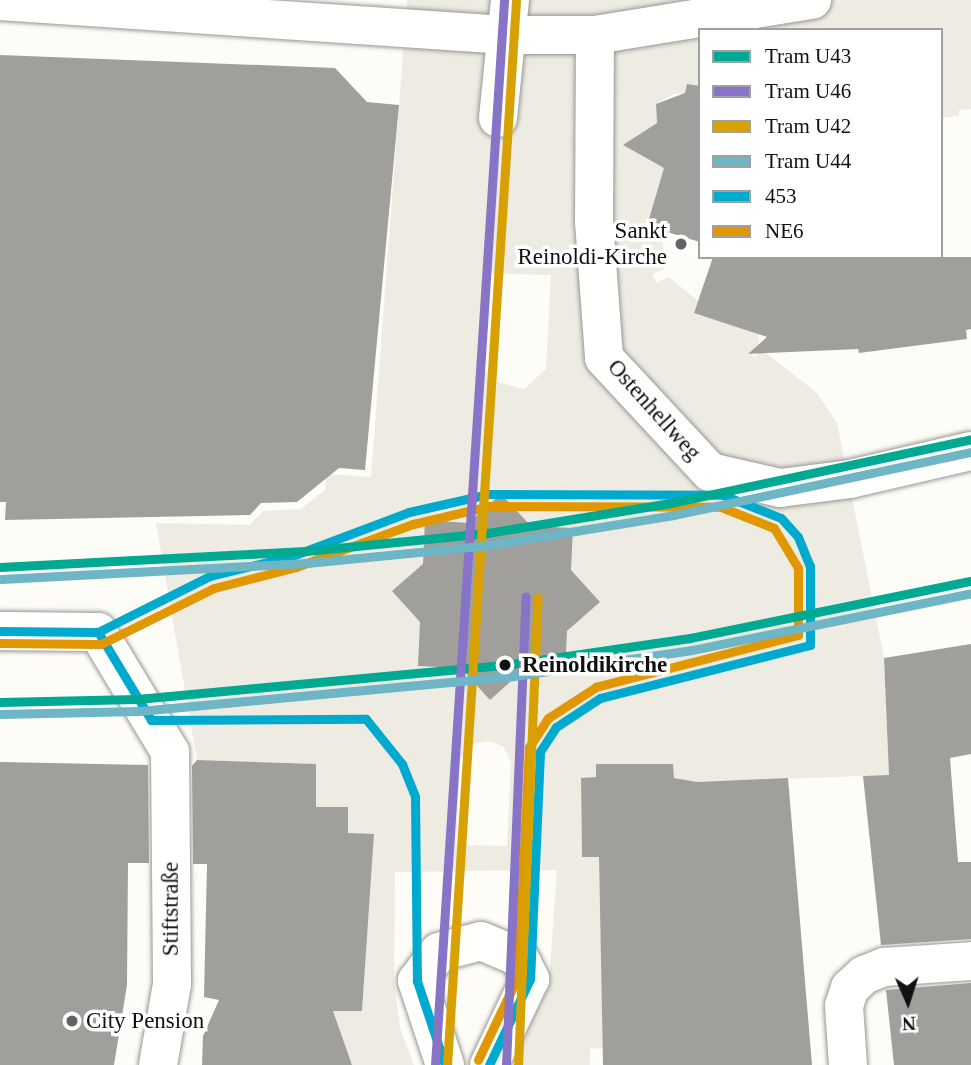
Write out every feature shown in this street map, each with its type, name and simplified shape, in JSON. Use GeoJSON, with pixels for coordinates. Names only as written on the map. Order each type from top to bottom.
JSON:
{"type":"FeatureCollection","features":[{"type":"Feature","properties":{"kind":"street"},"geometry":{"type":"LineString","coordinates":[[0,1],[508,18],[595,35],[812,0]]}},
{"type":"Feature","properties":{"kind":"street"},"geometry":{"type":"LineString","coordinates":[[498,118],[508,18]]}},
{"type":"Feature","properties":{"kind":"street","name":"Ostenhellweg"},"geometry":{"type":"LineString","coordinates":[[595,35],[594,221],[604,358],[710,472],[743,490],[850,479],[971,451]]}},
{"type":"Feature","properties":{"kind":"street","name":"Stiftstraße"},"geometry":{"type":"LineString","coordinates":[[0,631],[98,632],[170,752],[172,984],[158,1065]]}},
{"type":"Feature","properties":{"kind":"street"},"geometry":{"type":"LineString","coordinates":[[445,1065],[417,981],[439,952],[481,940],[519,957],[530,979],[489,1065]]}},
{"type":"Feature","properties":{"kind":"street"},"geometry":{"type":"LineString","coordinates":[[848,1065],[844,1006],[850,988],[864,975],[884,967],[971,961]]}},
{"type":"Feature","properties":{"kind":"shaded area"},"geometry":{"type":"Polygon","coordinates":[[[407,0],[971,0],[971,109],[959,110],[959,116],[943,118],[943,28],[698,28],[698,93],[673,94],[656,104],[657,124],[640,134],[640,155],[658,165],[675,155],[662,230],[664,269],[652,275],[657,283],[669,277],[698,301],[694,313],[703,316],[757,313],[759,344],[750,354],[755,357],[762,350],[816,392],[837,423],[884,658],[889,775],[697,782],[674,778],[673,764],[597,764],[596,777],[581,778],[582,856],[599,857],[603,1048],[590,1049],[590,1065],[513,1065],[549,982],[557,870],[395,872],[394,978],[400,1028],[414,1065],[352,1065],[338,1034],[315,1011],[362,1011],[374,835],[348,833],[348,807],[316,807],[316,764],[197,760],[156,523],[250,525],[263,511],[301,509],[325,490],[327,474],[371,477],[407,0]],[[488,273],[484,367],[493,381],[524,389],[546,369],[551,275],[488,273]],[[489,741],[472,744],[460,760],[456,845],[507,846],[511,763],[504,747],[489,741]]]}},
{"type":"Feature","properties":{"kind":"building"},"geometry":{"type":"Polygon","coordinates":[[[0,55],[335,68],[367,102],[399,105],[365,470],[339,468],[297,502],[261,503],[250,515],[5,520],[6,502],[0,502],[0,55]]]}},
{"type":"Feature","properties":{"kind":"building"},"geometry":{"type":"Polygon","coordinates":[[[687,84],[698,86],[698,241],[647,226],[664,168],[623,145],[657,123],[656,104],[685,93],[687,84]]]}},
{"type":"Feature","properties":{"kind":"building","name":"Sankt Reinoldi-Kirche"},"geometry":{"type":"Polygon","coordinates":[[[971,257],[971,329],[966,330],[967,339],[859,353],[858,349],[748,354],[767,337],[694,313],[712,259],[971,257]]]}},
{"type":"Feature","properties":{"kind":"building"},"geometry":{"type":"Polygon","coordinates":[[[501,494],[531,526],[573,528],[571,570],[600,602],[567,631],[565,673],[522,671],[490,700],[461,668],[418,666],[420,622],[392,591],[423,564],[425,520],[468,523],[501,494]]]}},
{"type":"Feature","properties":{"kind":"building"},"geometry":{"type":"Polygon","coordinates":[[[971,644],[971,754],[950,758],[958,862],[971,862],[971,939],[881,945],[863,776],[889,775],[884,658],[971,644]]]}},
{"type":"Feature","properties":{"kind":"building"},"geometry":{"type":"Polygon","coordinates":[[[197,760],[316,764],[316,807],[348,807],[348,833],[374,834],[362,1011],[333,1011],[352,1065],[202,1065],[203,1036],[219,1000],[204,997],[207,864],[193,864],[192,766],[197,760]]]}},
{"type":"Feature","properties":{"kind":"building"},"geometry":{"type":"Polygon","coordinates":[[[0,762],[148,765],[149,863],[128,863],[127,985],[114,1065],[0,1065],[0,762]]]}},
{"type":"Feature","properties":{"kind":"building"},"geometry":{"type":"Polygon","coordinates":[[[596,764],[673,764],[674,778],[697,782],[788,778],[812,1065],[603,1065],[599,857],[582,857],[581,778],[596,777],[596,764]]]}},
{"type":"Feature","properties":{"kind":"building"},"geometry":{"type":"Polygon","coordinates":[[[971,983],[971,1065],[894,1065],[886,990],[971,983]]]}},
{"type":"Feature","properties":{"kind":"tram line","name":"U46"},"geometry":{"type":"LineString","coordinates":[[435,1065],[504,0]]}},
{"type":"Feature","properties":{"kind":"tram line","name":"U42"},"geometry":{"type":"LineString","coordinates":[[447,1065],[516,1]]}},
{"type":"Feature","properties":{"kind":"tram line","name":"U43"},"geometry":{"type":"LineString","coordinates":[[0,567],[306,551],[487,533],[671,503],[971,439]]}},
{"type":"Feature","properties":{"kind":"tram line","name":"U44"},"geometry":{"type":"LineString","coordinates":[[1,579],[307,563],[489,545],[674,515],[971,452]]}},
{"type":"Feature","properties":{"kind":"tram line","name":"U43"},"geometry":{"type":"LineString","coordinates":[[0,702],[137,699],[505,665],[690,638],[971,581]]}},
{"type":"Feature","properties":{"kind":"tram line","name":"U44"},"geometry":{"type":"LineString","coordinates":[[0,714],[138,711],[507,677],[692,650],[971,593]]}},
{"type":"Feature","properties":{"kind":"tram line","name":"U46"},"geometry":{"type":"LineString","coordinates":[[506,1065],[526,596]]}},
{"type":"Feature","properties":{"kind":"tram line","name":"U42"},"geometry":{"type":"LineString","coordinates":[[518,1065],[538,597]]}},
{"type":"Feature","properties":{"kind":"transit line","name":"453"},"geometry":{"type":"LineString","coordinates":[[0,631],[98,632],[210,576],[292,556],[409,512],[488,494],[723,495],[781,518],[798,537],[810,566],[810,645],[600,698],[556,727],[540,752],[530,979],[489,1065]]}},
{"type":"Feature","properties":{"kind":"transit line","name":"NE6"},"geometry":{"type":"LineString","coordinates":[[0,643],[101,644],[214,588],[296,567],[413,524],[489,506],[721,507],[774,528],[798,568],[798,635],[596,687],[548,718],[529,747],[518,976],[478,1060]]}},
{"type":"Feature","properties":{"kind":"transit line","name":"453"},"geometry":{"type":"LineString","coordinates":[[98,632],[151,720],[366,719],[402,764],[415,797],[417,981],[445,1065]]}},
{"type":"Feature","properties":{"kind":"place","name":"Sankt Reinoldi-Kirche"},"geometry":{"type":"Point","coordinates":[681,244]}},
{"type":"Feature","properties":{"kind":"place","name":"Reinoldikirche"},"geometry":{"type":"Point","coordinates":[505,665]}},
{"type":"Feature","properties":{"kind":"place","name":"City Pension"},"geometry":{"type":"Point","coordinates":[72,1021]}}]}
